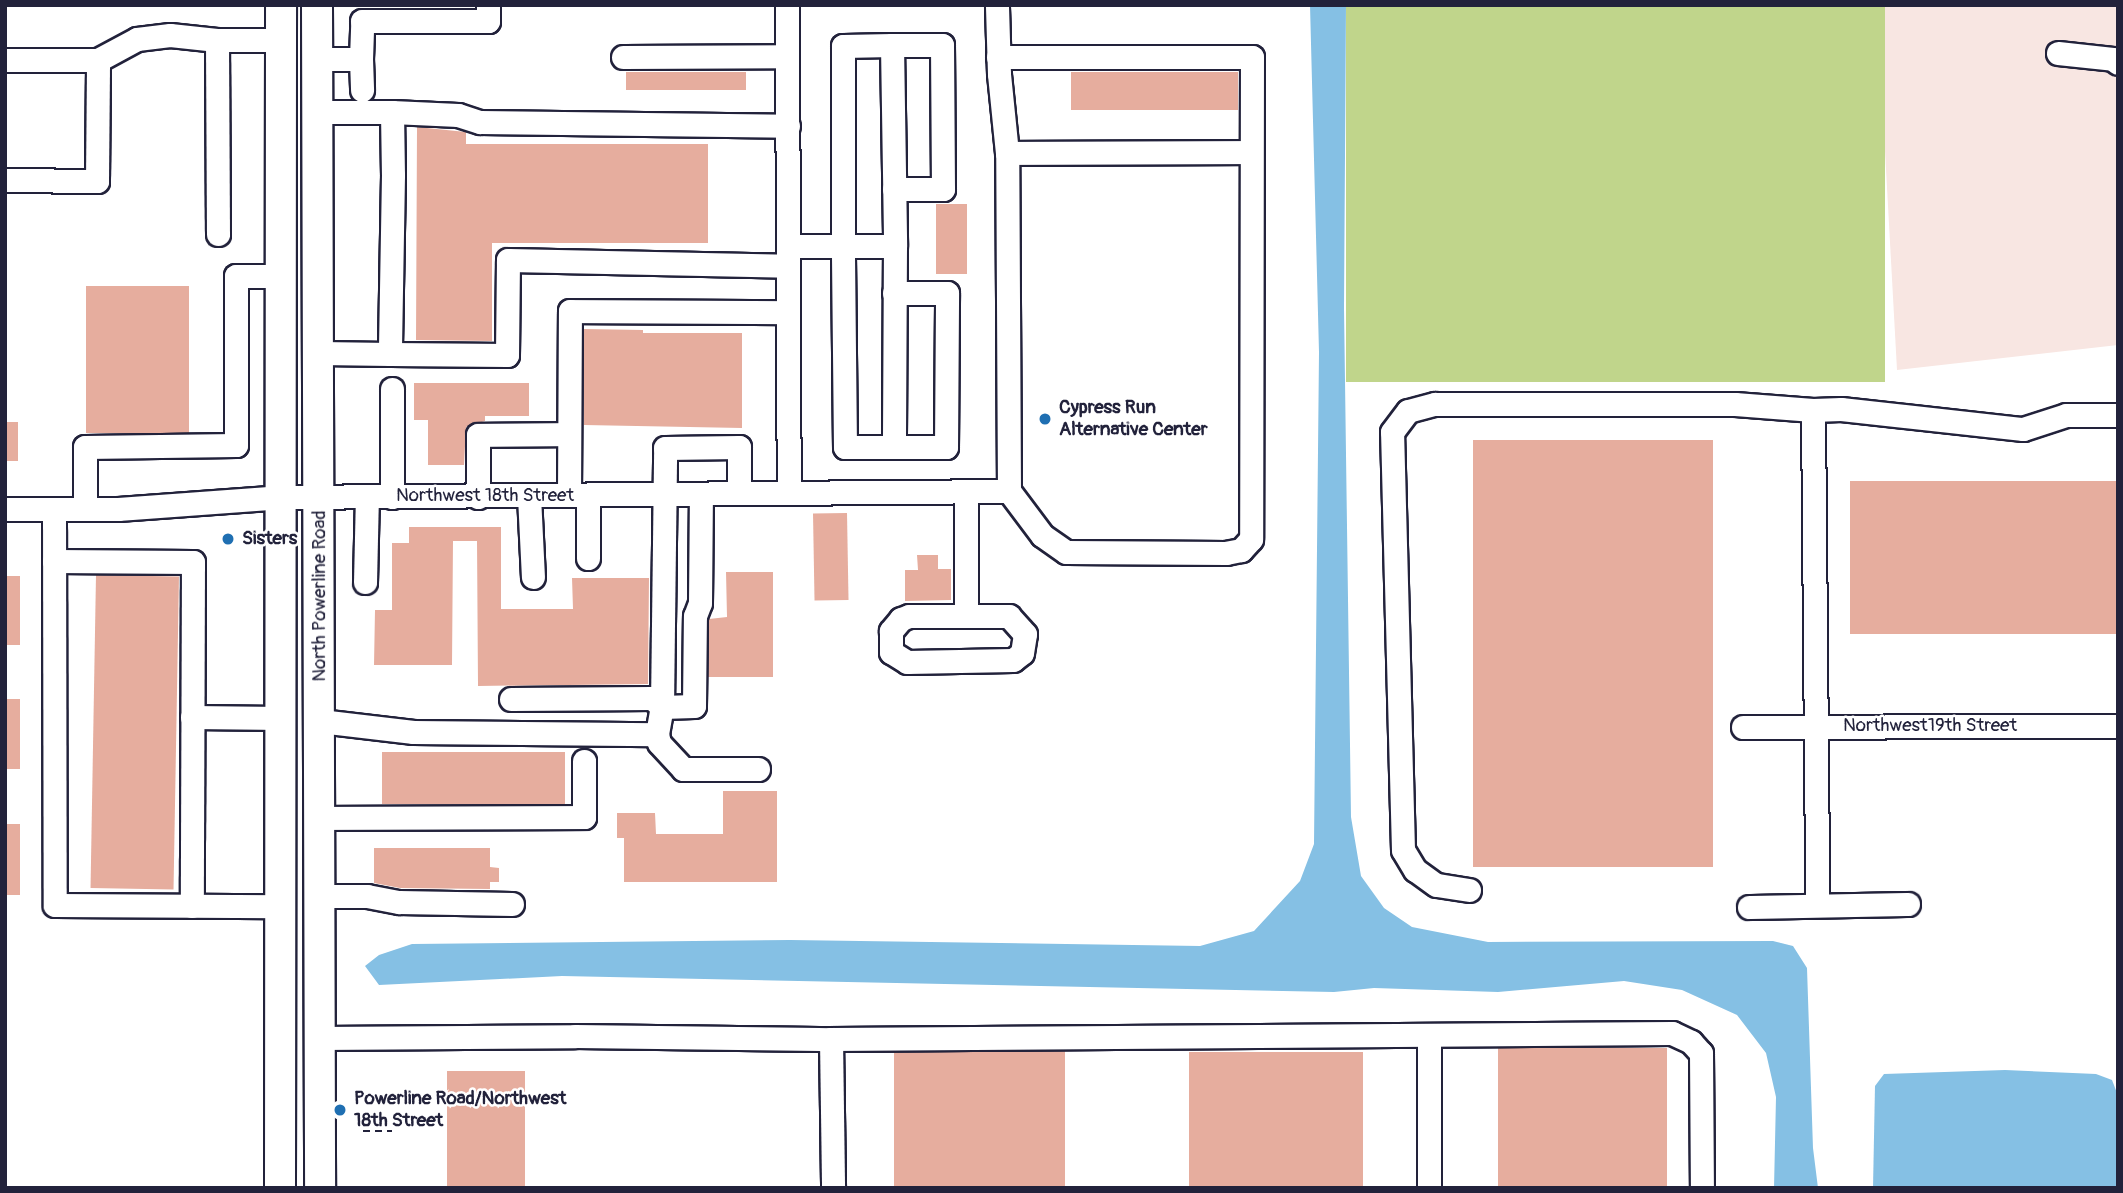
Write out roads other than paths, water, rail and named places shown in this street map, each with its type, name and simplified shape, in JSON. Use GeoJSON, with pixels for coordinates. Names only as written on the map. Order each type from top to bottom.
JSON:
{"type":"FeatureCollection","features":[{"type":"Feature","properties":{"kind":"main road","name":"North Powerline Road"},"geometry":{"type":"LineString","coordinates":[[280,1188],[283,497],[281,5]]}},
{"type":"Feature","properties":{"kind":"main road"},"geometry":{"type":"LineString","coordinates":[[296,5],[318,52]]}},
{"type":"Feature","properties":{"kind":"main road","name":"North Powerline Road"},"geometry":{"type":"LineString","coordinates":[[317,5],[321,497],[320,1188]]}},
{"type":"Feature","properties":{"kind":"main road"},"geometry":{"type":"LineString","coordinates":[[281,901],[299,918],[299,1014],[302,1024],[320,1038]]}},
{"type":"Feature","properties":{"kind":"street"},"geometry":{"type":"LineString","coordinates":[[362,90],[362,22],[488,21],[488,5]]}},
{"type":"Feature","properties":{"kind":"street"},"geometry":{"type":"LineString","coordinates":[[787,5],[789,493]]}},
{"type":"Feature","properties":{"kind":"street"},"geometry":{"type":"LineString","coordinates":[[997,5],[998,57],[1007,153],[1009,491],[1042,535],[1066,552],[1226,552],[1247,545],[1252,532],[1252,57],[998,57]]}},
{"type":"Feature","properties":{"kind":"street"},"geometry":{"type":"LineString","coordinates":[[5,60],[98,60],[137,39],[170,35],[217,40],[282,40]]}},
{"type":"Feature","properties":{"kind":"street"},"geometry":{"type":"LineString","coordinates":[[217,40],[218,234]]}},
{"type":"Feature","properties":{"kind":"street"},"geometry":{"type":"LineString","coordinates":[[894,189],[943,189],[942,44],[843,46],[843,246],[845,447],[946,447],[947,293],[894,293]]}},
{"type":"Feature","properties":{"kind":"street"},"geometry":{"type":"LineString","coordinates":[[892,45],[894,447]]}},
{"type":"Feature","properties":{"kind":"street"},"geometry":{"type":"LineString","coordinates":[[318,52],[362,60]]}},
{"type":"Feature","properties":{"kind":"street"},"geometry":{"type":"LineString","coordinates":[[2058,53],[2113,60],[2118,63]]}},
{"type":"Feature","properties":{"kind":"street"},"geometry":{"type":"LineString","coordinates":[[624,57],[787,56]]}},
{"type":"Feature","properties":{"kind":"street"},"geometry":{"type":"LineString","coordinates":[[5,180],[97,181],[98,60]]}},
{"type":"Feature","properties":{"kind":"street"},"geometry":{"type":"LineString","coordinates":[[318,112],[458,115],[480,122],[788,126]]}},
{"type":"Feature","properties":{"kind":"street"},"geometry":{"type":"LineString","coordinates":[[390,354],[392,112]]}},
{"type":"Feature","properties":{"kind":"street"},"geometry":{"type":"LineString","coordinates":[[1007,153],[1251,152]]}},
{"type":"Feature","properties":{"kind":"street"},"geometry":{"type":"LineString","coordinates":[[320,353],[506,355],[508,260],[788,256],[843,246],[894,246]]}},
{"type":"Feature","properties":{"kind":"street"},"geometry":{"type":"LineString","coordinates":[[85,509],[85,447],[236,445],[236,276],[282,276]]}},
{"type":"Feature","properties":{"kind":"street"},"geometry":{"type":"LineString","coordinates":[[588,558],[569,434],[570,311],[788,312]]}},
{"type":"Feature","properties":{"kind":"street"},"geometry":{"type":"LineString","coordinates":[[392,389],[392,497]]}},
{"type":"Feature","properties":{"kind":"street"},"geometry":{"type":"LineString","coordinates":[[1469,890],[1436,885],[1415,870],[1403,850],[1392,432],[1408,411],[1435,404],[1735,404],[1813,410],[1841,408],[2023,429],[2066,415],[2118,415]]}},
{"type":"Feature","properties":{"kind":"street"},"geometry":{"type":"LineString","coordinates":[[1813,410],[1817,904]]}},
{"type":"Feature","properties":{"kind":"street"},"geometry":{"type":"LineString","coordinates":[[478,496],[478,435],[569,434]]}},
{"type":"Feature","properties":{"kind":"street"},"geometry":{"type":"LineString","coordinates":[[740,493],[739,447],[665,448],[662,707],[657,734],[659,743],[682,769],[758,769]]}},
{"type":"Feature","properties":{"kind":"street"},"geometry":{"type":"LineString","coordinates":[[966,491],[966,616]]}},
{"type":"Feature","properties":{"kind":"street","name":"Northwest 18th Street"},"geometry":{"type":"LineString","coordinates":[[5,509],[85,509],[283,497],[1009,491]]}},
{"type":"Feature","properties":{"kind":"street"},"geometry":{"type":"LineString","coordinates":[[511,699],[652,698],[662,707],[694,706],[695,616],[700,603],[701,494]]}},
{"type":"Feature","properties":{"kind":"street"},"geometry":{"type":"LineString","coordinates":[[529,496],[533,577]]}},
{"type":"Feature","properties":{"kind":"street"},"geometry":{"type":"LineString","coordinates":[[365,582],[367,497]]}},
{"type":"Feature","properties":{"kind":"street"},"geometry":{"type":"LineString","coordinates":[[54,509],[55,905],[191,906],[281,901]]}},
{"type":"Feature","properties":{"kind":"street"},"geometry":{"type":"LineString","coordinates":[[54,561],[193,562],[191,906]]}},
{"type":"Feature","properties":{"kind":"street"},"geometry":{"type":"LineString","coordinates":[[909,616],[966,616],[1009,617],[1025,634],[1023,653],[1013,660],[907,662],[891,652],[889,638],[901,619],[909,616]]}},
{"type":"Feature","properties":{"kind":"street"},"geometry":{"type":"LineString","coordinates":[[192,717],[282,718]]}},
{"type":"Feature","properties":{"kind":"street"},"geometry":{"type":"LineString","coordinates":[[320,721],[413,732],[657,734]]}},
{"type":"Feature","properties":{"kind":"street","name":"Northwest19th Street"},"geometry":{"type":"LineString","coordinates":[[1743,727],[2118,726]]}},
{"type":"Feature","properties":{"kind":"street"},"geometry":{"type":"LineString","coordinates":[[320,818],[584,817],[584,761]]}},
{"type":"Feature","properties":{"kind":"street"},"geometry":{"type":"LineString","coordinates":[[320,896],[367,896],[399,902],[512,904]]}},
{"type":"Feature","properties":{"kind":"street"},"geometry":{"type":"LineString","coordinates":[[1749,907],[1908,904]]}},
{"type":"Feature","properties":{"kind":"street"},"geometry":{"type":"LineString","coordinates":[[320,1038],[1429,1037],[1672,1033],[1691,1042],[1701,1054],[1702,1188]]}},
{"type":"Feature","properties":{"kind":"street"},"geometry":{"type":"LineString","coordinates":[[1429,1037],[1429,1188]]}},
{"type":"Feature","properties":{"kind":"street"},"geometry":{"type":"LineString","coordinates":[[831,1039],[833,1188]]}},
{"type":"Feature","properties":{"kind":"water"},"geometry":{"type":"Polygon","coordinates":[[[1310,5],[1346,5],[1344,308],[1351,817],[1361,876],[1384,908],[1412,927],[1488,942],[1773,941],[1793,946],[1807,968],[1813,1148],[1818,1188],[1774,1188],[1776,1097],[1766,1053],[1737,1015],[1682,990],[1624,981],[1498,992],[1374,988],[1334,992],[562,976],[379,985],[365,966],[379,955],[412,944],[790,940],[1200,946],[1254,931],[1300,881],[1314,844],[1319,352],[1310,5]]]}},
{"type":"Feature","properties":{"kind":"water"},"geometry":{"type":"Polygon","coordinates":[[[2005,1070],[2096,1074],[2112,1080],[2117,1093],[2118,1188],[1873,1188],[1875,1086],[1884,1074],[2005,1070]]]}},
{"type":"Feature","properties":{"kind":"place","name":"Cypress Run Alternative Center"},"geometry":{"type":"Point","coordinates":[1045,419]}},
{"type":"Feature","properties":{"kind":"place","name":"Sisters"},"geometry":{"type":"Point","coordinates":[228,539]}},
{"type":"Feature","properties":{"kind":"place","name":"Powerline Road/Northwest 18th Street"},"geometry":{"type":"Point","coordinates":[340,1110]}}]}
